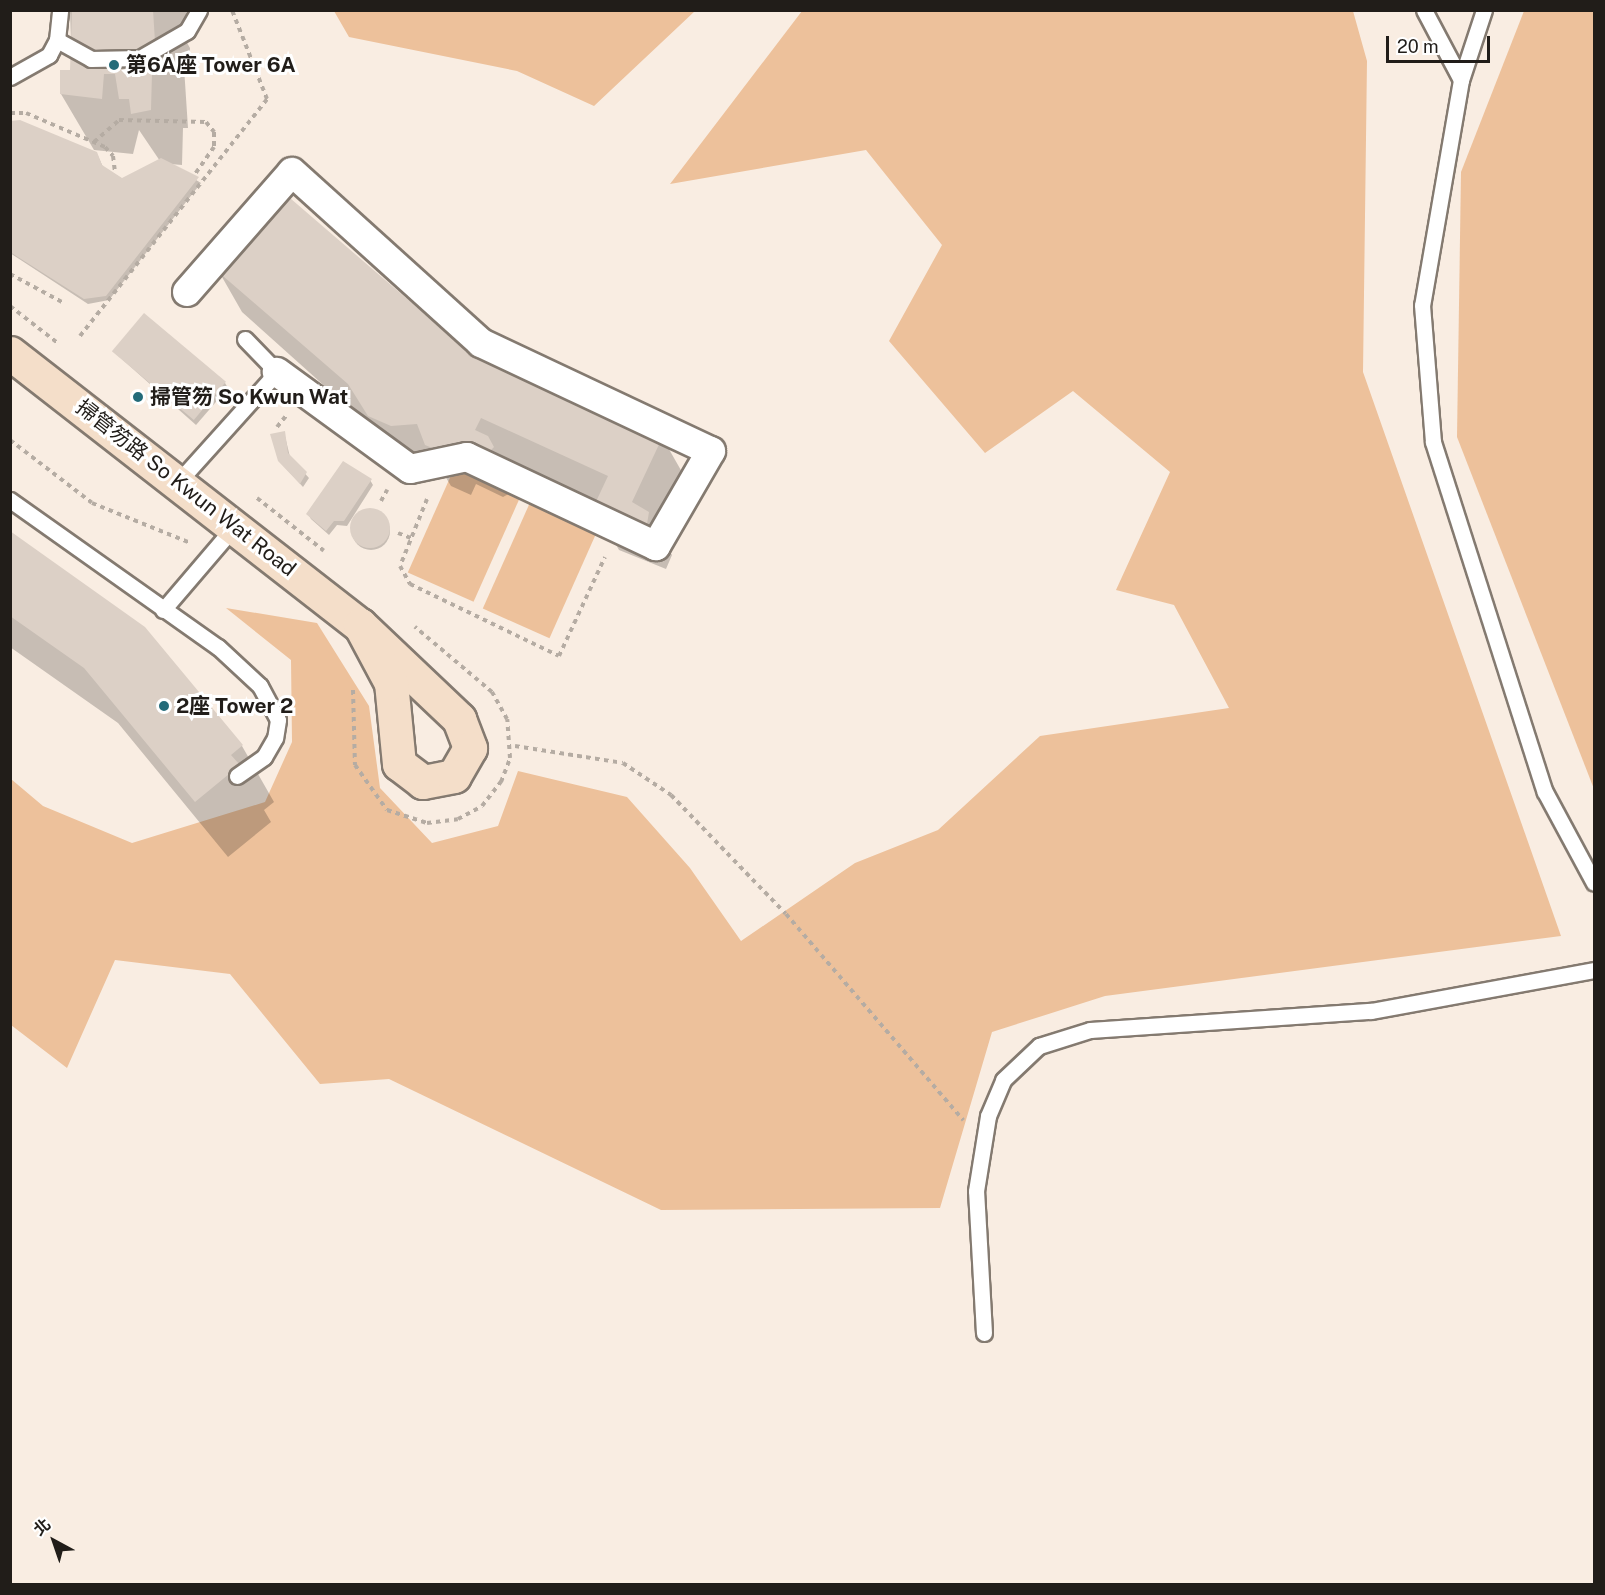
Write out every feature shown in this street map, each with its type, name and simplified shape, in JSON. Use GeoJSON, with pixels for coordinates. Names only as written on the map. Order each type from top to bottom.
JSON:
{"type":"FeatureCollection","features":[{"type":"Feature","properties":{"kind":"street"},"geometry":{"type":"LineString","coordinates":[[187,292],[292,172],[481,343],[711,451],[656,546],[467,457],[410,469],[277,372]]}},
{"type":"Feature","properties":{"kind":"street","name":"掃管笏路 So Kwun Wat Road"},"geometry":{"type":"LineString","coordinates":[[10,353],[360,625]]}},
{"type":"Feature","properties":{"kind":"lane"},"geometry":{"type":"LineString","coordinates":[[10,77],[36,67],[57,40],[60,10]]}},
{"type":"Feature","properties":{"kind":"lane"},"geometry":{"type":"LineString","coordinates":[[57,40],[91,59],[140,58],[187,31],[199,10]]}},
{"type":"Feature","properties":{"kind":"lane"},"geometry":{"type":"LineString","coordinates":[[1424,10],[1461,80]]}},
{"type":"Feature","properties":{"kind":"lane"},"geometry":{"type":"LineString","coordinates":[[1484,10],[1461,80],[1422,305],[1433,442],[1545,792],[1594,882]]}},
{"type":"Feature","properties":{"kind":"lane"},"geometry":{"type":"LineString","coordinates":[[178,482],[277,372],[245,339]]}},
{"type":"Feature","properties":{"kind":"lane"},"geometry":{"type":"LineString","coordinates":[[10,500],[241,666],[273,704],[278,720],[271,748],[237,776]]}},
{"type":"Feature","properties":{"kind":"lane"},"geometry":{"type":"LineString","coordinates":[[163,610],[234,527]]}},
{"type":"Feature","properties":{"kind":"lane"},"geometry":{"type":"LineString","coordinates":[[984,1333],[976,1191],[988,1116],[1003,1080],[1039,1046],[1090,1030],[1371,1011],[1594,970]]}},
{"type":"Feature","properties":{"kind":"path"},"geometry":{"type":"LineString","coordinates":[[80,336],[267,99],[232,10]]}},
{"type":"Feature","properties":{"kind":"path"},"geometry":{"type":"LineString","coordinates":[[12,111],[94,142],[114,156],[115,173]]}},
{"type":"Feature","properties":{"kind":"path"},"geometry":{"type":"LineString","coordinates":[[94,142],[119,120],[206,122],[214,132],[214,147],[196,173]]}},
{"type":"Feature","properties":{"kind":"path"},"geometry":{"type":"LineString","coordinates":[[10,274],[62,302]]}},
{"type":"Feature","properties":{"kind":"path"},"geometry":{"type":"LineString","coordinates":[[442,462],[400,566],[410,584],[559,656],[618,529]]}},
{"type":"Feature","properties":{"kind":"path"},"geometry":{"type":"LineString","coordinates":[[398,533],[411,538]]}},
{"type":"Feature","properties":{"kind":"path"},"geometry":{"type":"LineString","coordinates":[[515,746],[623,763],[671,795],[786,914],[968,1125]]}},
{"type":"Feature","properties":{"kind":"shaded area"},"geometry":{"type":"Polygon","coordinates":[[[334,11],[695,11],[594,106],[517,71],[349,37],[334,11]]]}},
{"type":"Feature","properties":{"kind":"shaded area"},"geometry":{"type":"Polygon","coordinates":[[[802,11],[1353,11],[1367,61],[1363,372],[1561,936],[1105,996],[992,1032],[940,1208],[661,1210],[389,1079],[320,1084],[230,974],[115,960],[67,1068],[11,1025],[11,779],[43,806],[132,843],[265,802],[292,742],[291,660],[226,608],[317,623],[369,706],[380,788],[432,843],[498,826],[518,771],[627,797],[690,868],[741,941],[855,863],[938,830],[1040,736],[1229,708],[1174,605],[1116,590],[1170,472],[1073,391],[985,453],[889,341],[942,245],[866,150],[670,184],[802,11]]]}},
{"type":"Feature","properties":{"kind":"shaded area"},"geometry":{"type":"Polygon","coordinates":[[[1524,11],[1594,11],[1594,789],[1457,437],[1461,172],[1524,11]]]}},
{"type":"Feature","properties":{"kind":"shaded area"},"geometry":{"type":"Polygon","coordinates":[[[457,462],[523,491],[474,602],[408,573],[457,462]]]}},
{"type":"Feature","properties":{"kind":"shaded area"},"geometry":{"type":"Polygon","coordinates":[[[532,498],[599,528],[549,638],[483,609],[532,498]]]}},
{"type":"Feature","properties":{"kind":"building","name":"第6A座 Tower 6A"},"geometry":{"type":"Polygon","coordinates":[[[72,10],[153,10],[157,73],[152,73],[151,110],[131,114],[129,99],[119,99],[115,74],[104,74],[102,99],[60,94],[60,70],[70,70],[72,10]]]}},
{"type":"Feature","properties":{"kind":"building"},"geometry":{"type":"Polygon","coordinates":[[[20,120],[97,152],[102,165],[122,178],[161,158],[199,177],[106,296],[84,299],[10,252],[10,121],[20,120]]]}},
{"type":"Feature","properties":{"kind":"building"},"geometry":{"type":"Polygon","coordinates":[[[283,192],[456,341],[663,436],[632,502],[649,512],[647,524],[642,528],[593,508],[608,476],[481,418],[475,430],[488,436],[494,447],[485,456],[452,443],[447,454],[425,445],[417,424],[391,426],[368,416],[348,384],[216,270],[283,192]]]}},
{"type":"Feature","properties":{"kind":"building"},"geometry":{"type":"Polygon","coordinates":[[[144,313],[226,382],[194,420],[112,351],[144,313]]]}},
{"type":"Feature","properties":{"kind":"building"},"geometry":{"type":"Polygon","coordinates":[[[285,431],[288,453],[307,472],[300,484],[278,461],[270,434],[285,431]]]}},
{"type":"Feature","properties":{"kind":"building"},"geometry":{"type":"Polygon","coordinates":[[[343,461],[372,479],[344,521],[334,521],[326,531],[306,514],[343,461]]]}},
{"type":"Feature","properties":{"kind":"building"},"geometry":{"type":"Polygon","coordinates":[[[370,508],[384,514],[390,528],[384,542],[370,548],[356,542],[350,528],[356,514],[370,508]]]}},
{"type":"Feature","properties":{"kind":"building","name":"2座 Tower 2"},"geometry":{"type":"Polygon","coordinates":[[[10,531],[145,627],[243,745],[231,755],[240,765],[195,802],[84,668],[10,616],[10,531]]]}},
{"type":"Feature","properties":{"kind":"place","name":"第6A座 Tower 6A"},"geometry":{"type":"Point","coordinates":[114,65]}},
{"type":"Feature","properties":{"kind":"place","name":"掃管笏 So Kwun Wat"},"geometry":{"type":"Point","coordinates":[138,397]}},
{"type":"Feature","properties":{"kind":"place","name":"2座 Tower 2"},"geometry":{"type":"Point","coordinates":[164,706]}}]}
